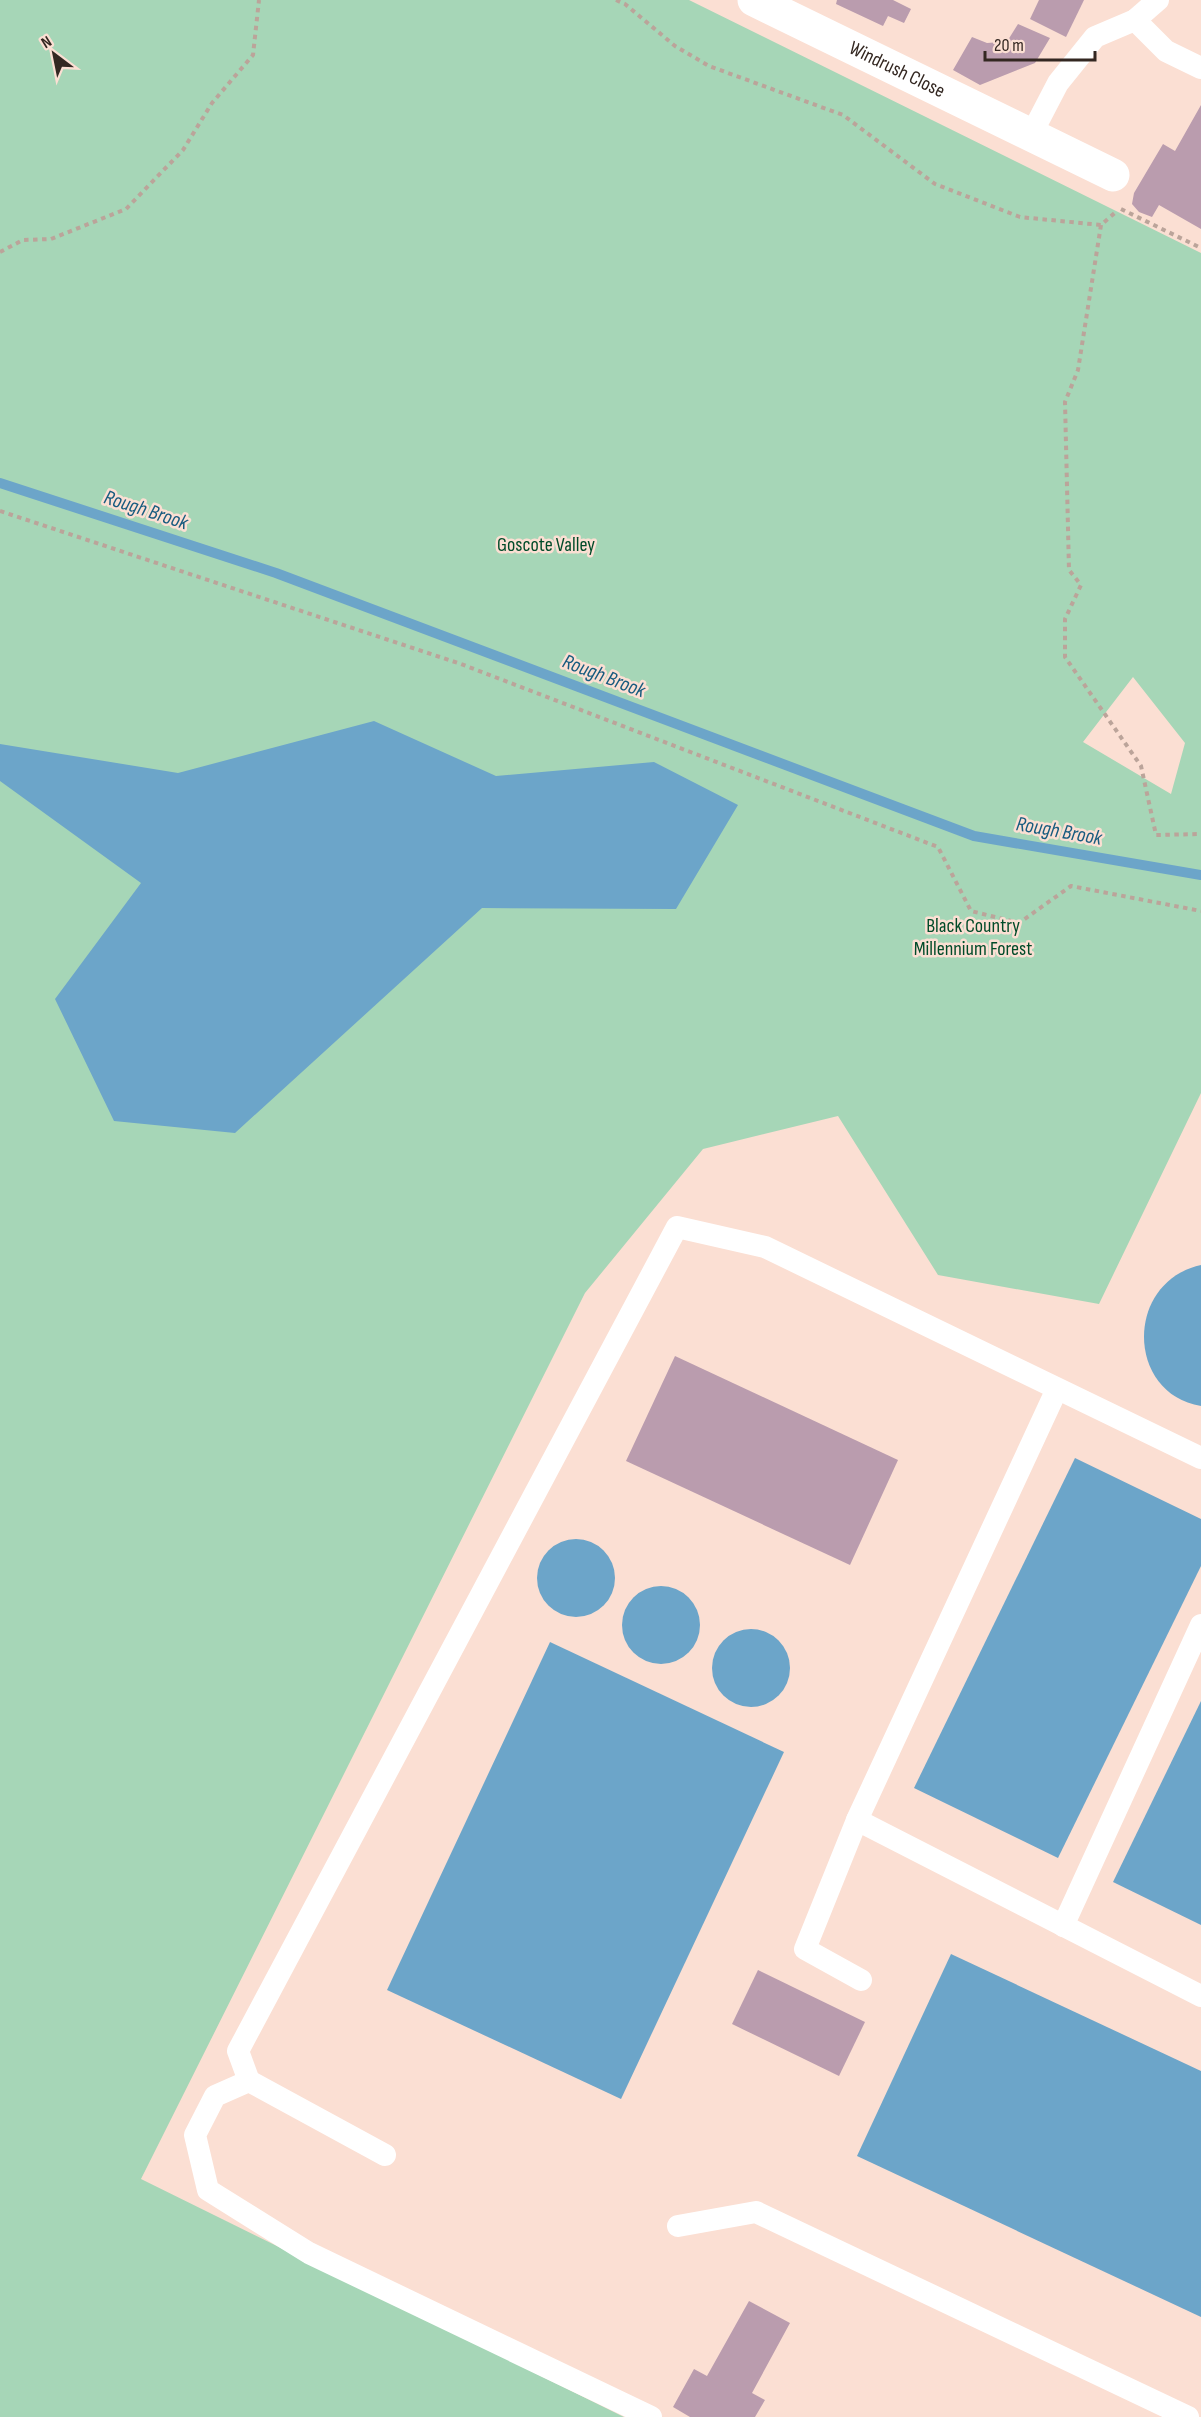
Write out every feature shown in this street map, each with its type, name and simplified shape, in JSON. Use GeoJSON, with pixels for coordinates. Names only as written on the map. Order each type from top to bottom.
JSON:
{"type":"FeatureCollection","features":[{"type":"Feature","properties":{"kind":"street","name":"Windrush Close"},"geometry":{"type":"LineString","coordinates":[[761,2],[1113,175]]}},
{"type":"Feature","properties":{"kind":"lane"},"geometry":{"type":"LineString","coordinates":[[1032,134],[1058,83],[1095,37],[1135,20],[1158,0]]}},
{"type":"Feature","properties":{"kind":"lane"},"geometry":{"type":"LineString","coordinates":[[1135,20],[1166,51],[1201,68]]}},
{"type":"Feature","properties":{"kind":"lane"},"geometry":{"type":"LineString","coordinates":[[385,2156],[249,2081],[238,2051],[677,1227],[765,1247],[1201,1458]]}},
{"type":"Feature","properties":{"kind":"lane"},"geometry":{"type":"LineString","coordinates":[[861,1980],[805,1949],[857,1820],[1058,1389]]}},
{"type":"Feature","properties":{"kind":"lane"},"geometry":{"type":"LineString","coordinates":[[1064,1926],[1201,1625]]}},
{"type":"Feature","properties":{"kind":"lane"},"geometry":{"type":"LineString","coordinates":[[857,1820],[1201,1996]]}},
{"type":"Feature","properties":{"kind":"lane"},"geometry":{"type":"LineString","coordinates":[[249,2081],[215,2096],[195,2135],[208,2190],[309,2253],[651,2417]]}},
{"type":"Feature","properties":{"kind":"lane"},"geometry":{"type":"LineString","coordinates":[[678,2226],[756,2212],[1188,2417]]}},
{"type":"Feature","properties":{"kind":"path"},"geometry":{"type":"LineString","coordinates":[[0,252],[23,240],[51,239],[126,209],[183,150],[212,103],[253,55],[259,0]]}},
{"type":"Feature","properties":{"kind":"path"},"geometry":{"type":"LineString","coordinates":[[616,0],[625,4],[675,46],[709,66],[843,116],[935,184],[1020,217],[1101,225]]}},
{"type":"Feature","properties":{"kind":"path"},"geometry":{"type":"LineString","coordinates":[[1201,248],[1120,208],[1101,225],[1078,369],[1065,402],[1069,570],[1081,585],[1065,620],[1065,657],[1141,766],[1156,836],[1201,834]]}},
{"type":"Feature","properties":{"kind":"path"},"geometry":{"type":"LineString","coordinates":[[0,511],[461,663],[938,847],[971,911],[1019,923],[1071,886],[1201,911]]}},
{"type":"Feature","properties":{"kind":"green space","name":"Goscote Valley"},"geometry":{"type":"Polygon","coordinates":[[[0,0],[689,0],[1201,253],[1201,1093],[1099,1304],[938,1275],[838,1116],[703,1149],[585,1293],[141,2179],[624,2417],[0,2417],[0,0]],[[1133,677],[1083,742],[1171,794],[1185,743],[1133,677]]]}},
{"type":"Feature","properties":{"kind":"water"},"geometry":{"type":"Polygon","coordinates":[[[374,721],[496,776],[654,762],[738,805],[676,909],[482,908],[235,1133],[114,1121],[55,999],[141,883],[0,781],[0,744],[178,773],[374,721]]]}},
{"type":"Feature","properties":{"kind":"water"},"geometry":{"type":"Polygon","coordinates":[[[1201,1265],[1201,1406],[1176,1397],[1159,1381],[1148,1361],[1144,1337],[1147,1314],[1158,1293],[1176,1275],[1201,1265]]]}},
{"type":"Feature","properties":{"kind":"water"},"geometry":{"type":"Polygon","coordinates":[[[1075,1458],[1201,1519],[1201,1566],[1058,1858],[914,1788],[1075,1458]]]}},
{"type":"Feature","properties":{"kind":"water"},"geometry":{"type":"Polygon","coordinates":[[[576,1539],[591,1542],[604,1550],[612,1563],[615,1578],[612,1593],[604,1606],[591,1614],[576,1617],[561,1614],[548,1606],[540,1593],[537,1578],[540,1563],[548,1550],[561,1542],[576,1539]]]}},
{"type":"Feature","properties":{"kind":"water"},"geometry":{"type":"Polygon","coordinates":[[[661,1586],[676,1589],[689,1597],[697,1610],[700,1625],[697,1640],[689,1653],[676,1661],[661,1664],[646,1661],[633,1653],[625,1640],[622,1625],[625,1610],[633,1597],[646,1589],[661,1586]]]}},
{"type":"Feature","properties":{"kind":"water"},"geometry":{"type":"Polygon","coordinates":[[[751,1629],[766,1632],[779,1640],[787,1653],[790,1668],[787,1683],[779,1696],[766,1704],[751,1707],[736,1704],[723,1696],[715,1683],[712,1668],[715,1653],[723,1640],[736,1632],[751,1629]]]}},
{"type":"Feature","properties":{"kind":"water"},"geometry":{"type":"Polygon","coordinates":[[[550,1642],[784,1752],[621,2099],[387,1990],[550,1642]]]}},
{"type":"Feature","properties":{"kind":"water"},"geometry":{"type":"Polygon","coordinates":[[[1201,1701],[1201,1925],[1113,1882],[1201,1701]]]}},
{"type":"Feature","properties":{"kind":"water"},"geometry":{"type":"Polygon","coordinates":[[[951,1954],[1201,2071],[1201,2317],[857,2156],[951,1954]]]}},
{"type":"Feature","properties":{"kind":"building"},"geometry":{"type":"Polygon","coordinates":[[[837,0],[893,0],[911,9],[904,23],[888,16],[883,26],[836,4],[837,0]]]}},
{"type":"Feature","properties":{"kind":"building"},"geometry":{"type":"Polygon","coordinates":[[[1039,0],[1084,0],[1066,37],[1030,19],[1039,0]]]}},
{"type":"Feature","properties":{"kind":"building"},"geometry":{"type":"Polygon","coordinates":[[[1018,24],[1050,38],[1035,63],[980,85],[953,70],[972,37],[987,43],[1001,42],[1008,40],[1018,24]]]}},
{"type":"Feature","properties":{"kind":"building"},"geometry":{"type":"Polygon","coordinates":[[[1201,105],[1201,229],[1159,205],[1152,217],[1139,212],[1132,204],[1134,193],[1163,144],[1175,151],[1201,105]]]}},
{"type":"Feature","properties":{"kind":"building"},"geometry":{"type":"Polygon","coordinates":[[[675,1356],[898,1460],[850,1565],[626,1461],[675,1356]]]}},
{"type":"Feature","properties":{"kind":"building"},"geometry":{"type":"Polygon","coordinates":[[[758,1970],[865,2022],[839,2076],[732,2024],[758,1970]]]}},
{"type":"Feature","properties":{"kind":"building"},"geometry":{"type":"Polygon","coordinates":[[[749,2301],[790,2323],[752,2393],[765,2400],[755,2417],[690,2417],[673,2407],[694,2369],[707,2376],[749,2301]]]}},
{"type":"Feature","properties":{"kind":"waterway","name":"Rough Brook"},"geometry":{"type":"LineString","coordinates":[[0,483],[276,573],[974,836],[1201,875]]}},
{"type":"Feature","properties":{"kind":"park label","name":"Black Country Millennium Forest"},"geometry":{"type":"Point","coordinates":[973,938]}}]}
